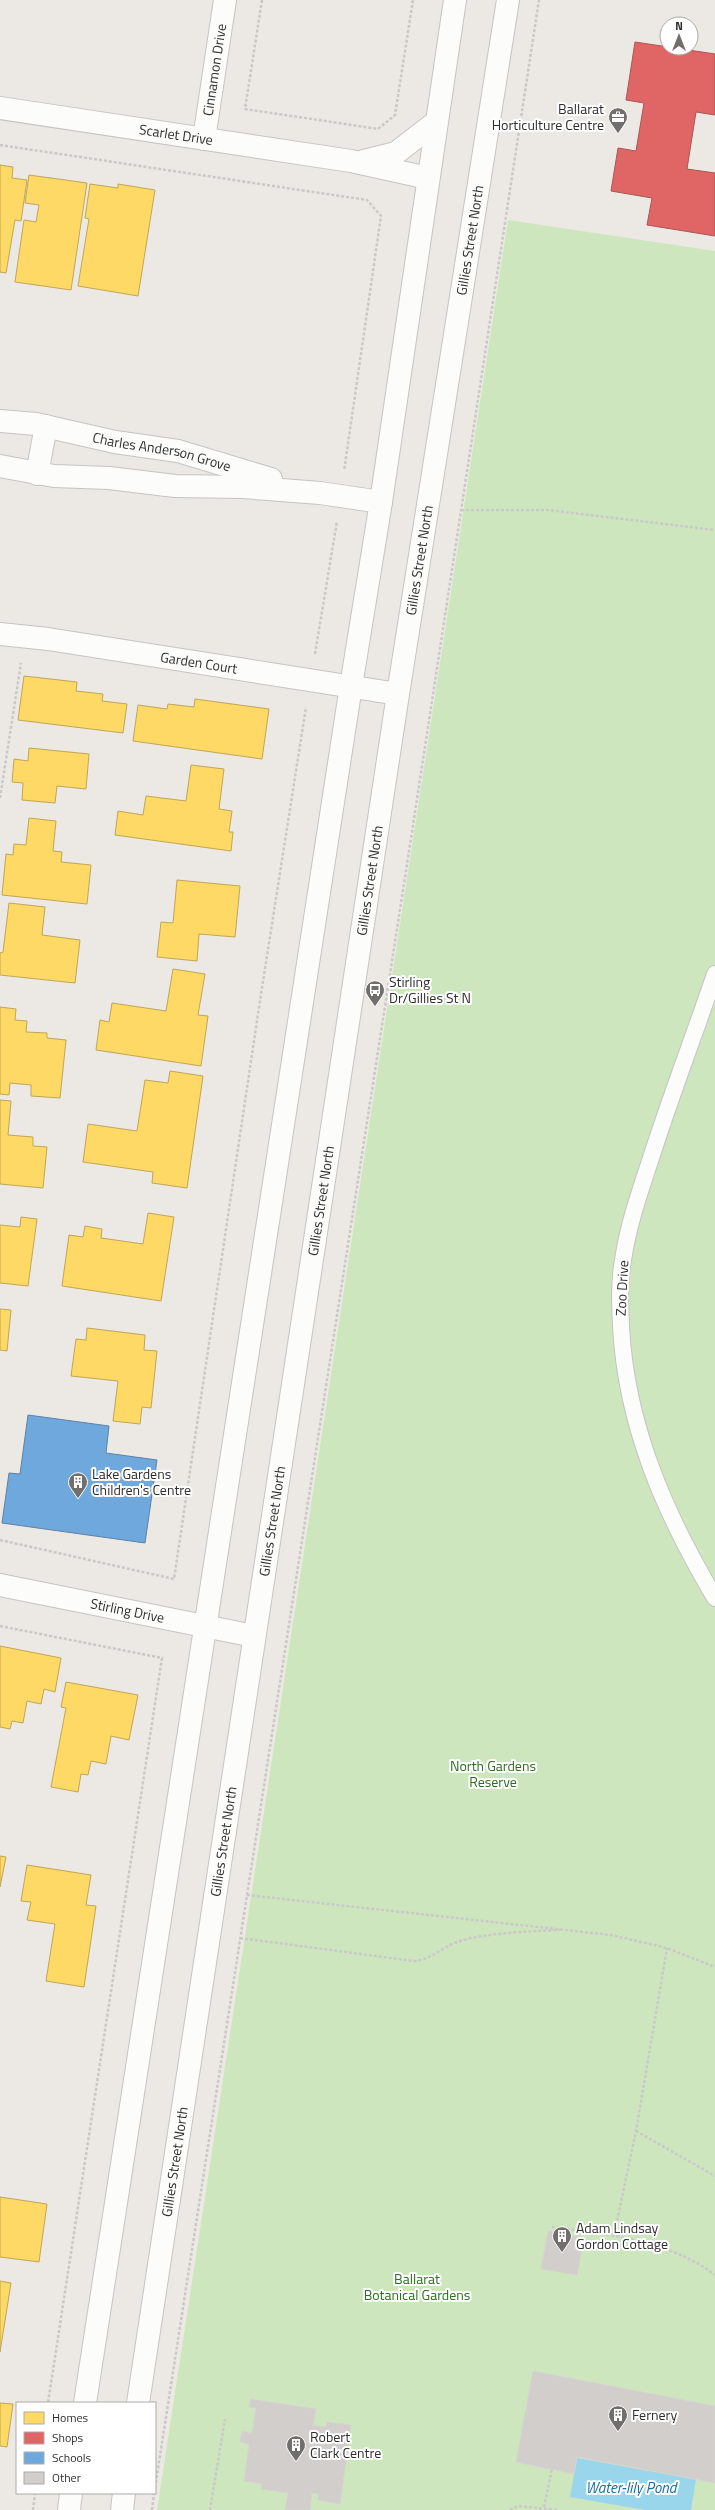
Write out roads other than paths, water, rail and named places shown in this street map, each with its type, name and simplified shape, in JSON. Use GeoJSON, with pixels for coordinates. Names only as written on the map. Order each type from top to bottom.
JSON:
{"type":"FeatureCollection","features":[{"type":"Feature","properties":{"kind":"main road","name":"Cinnamon Drive"},"geometry":{"type":"LineString","coordinates":[[204,139],[225,0]]}},
{"type":"Feature","properties":{"kind":"main road"},"geometry":{"type":"LineString","coordinates":[[85,2402],[351,686],[381,502],[455,0]]}},
{"type":"Feature","properties":{"kind":"main road","name":"Gillies Street North"},"geometry":{"type":"LineString","coordinates":[[138,2402],[398,694],[508,0]]}},
{"type":"Feature","properties":{"kind":"main road","name":"Scarlet Drive"},"geometry":{"type":"LineString","coordinates":[[0,108],[351,161],[428,178]]}},
{"type":"Feature","properties":{"kind":"main road","name":"Scarlet Drive"},"geometry":{"type":"LineString","coordinates":[[351,161],[375,160],[396,153],[436,122]]}},
{"type":"Feature","properties":{"kind":"main road","name":"Charles Anderson Grove"},"geometry":{"type":"LineString","coordinates":[[0,421],[46,426],[115,442],[178,451],[215,464],[331,494]]}},
{"type":"Feature","properties":{"kind":"main road"},"geometry":{"type":"LineString","coordinates":[[37,474],[46,426]]}},
{"type":"Feature","properties":{"kind":"main road","name":"Charles Anderson Grove"},"geometry":{"type":"LineString","coordinates":[[0,466],[37,474],[109,478],[175,486],[243,487],[331,494],[381,502]]}},
{"type":"Feature","properties":{"kind":"main road","name":"Garden Court"},"geometry":{"type":"LineString","coordinates":[[0,634],[48,639],[398,694]]}},
{"type":"Feature","properties":{"kind":"main road","name":"Stirling Drive"},"geometry":{"type":"LineString","coordinates":[[0,1585],[254,1636]]}},
{"type":"Feature","properties":{"kind":"main road"},"geometry":{"type":"LineString","coordinates":[[69,2510],[71,2494]]}},
{"type":"Feature","properties":{"kind":"main road"},"geometry":{"type":"LineString","coordinates":[[122,2510],[124,2494]]}},
{"type":"Feature","properties":{"kind":"lane","name":"Zoo Drive"},"geometry":{"type":"LineString","coordinates":[[715,974],[667,1109],[632,1217],[620,1283],[622,1344],[635,1419],[647,1460],[667,1509],[687,1550],[715,1598]]}},
{"type":"Feature","properties":{"kind":"water","name":"Water-lily Pond"},"geometry":{"type":"Polygon","coordinates":[[[577,2458],[696,2479],[691,2510],[645,2510],[570,2497],[577,2458]]]}},
{"type":"Feature","properties":{"kind":"place","name":"Ballarat Horticulture Centre"},"geometry":{"type":"Point","coordinates":[618,134]}},
{"type":"Feature","properties":{"kind":"place","name":"Stirling Dr/Gillies St N"},"geometry":{"type":"Point","coordinates":[375,1007]}},
{"type":"Feature","properties":{"kind":"place","name":"Lake Gardens Children's Centre"},"geometry":{"type":"Point","coordinates":[78,1499]}},
{"type":"Feature","properties":{"kind":"place","name":"Adam Lindsay Gordon Cottage"},"geometry":{"type":"Point","coordinates":[562,2253]}},
{"type":"Feature","properties":{"kind":"place","name":"Fernery"},"geometry":{"type":"Point","coordinates":[618,2432]}},
{"type":"Feature","properties":{"kind":"place","name":"Robert Clark Centre"},"geometry":{"type":"Point","coordinates":[296,2462]}},
{"type":"Feature","properties":{"kind":"park label","name":"North Gardens Reserve"},"geometry":{"type":"Point","coordinates":[493,1774]}},
{"type":"Feature","properties":{"kind":"park label","name":"Ballarat Botanical Gardens"},"geometry":{"type":"Point","coordinates":[417,2288]}}]}
